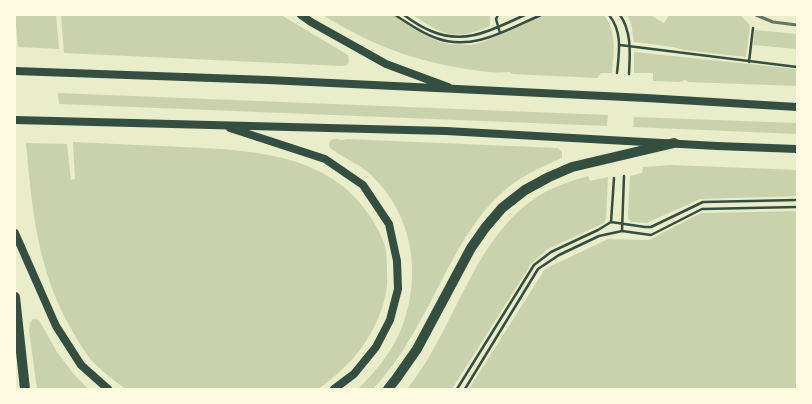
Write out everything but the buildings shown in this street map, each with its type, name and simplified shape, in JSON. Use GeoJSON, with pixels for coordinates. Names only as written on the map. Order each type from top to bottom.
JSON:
{"type":"FeatureCollection","features":[{"type":"Feature","properties":{"kind":"main road"},"geometry":{"type":"LineString","coordinates":[[301,15],[386,64],[456,90]]}},
{"type":"Feature","properties":{"kind":"main road"},"geometry":{"type":"LineString","coordinates":[[15,71],[268,80],[797,107]]}},
{"type":"Feature","properties":{"kind":"main road"},"geometry":{"type":"LineString","coordinates":[[15,120],[446,131],[797,149]]}},
{"type":"Feature","properties":{"kind":"main road"},"geometry":{"type":"LineString","coordinates":[[222,126],[325,159],[363,185],[389,224],[397,261],[398,289],[390,320],[376,347],[354,374],[334,389]]}},
{"type":"Feature","properties":{"kind":"main road"},"geometry":{"type":"LineString","coordinates":[[388,389],[417,349],[471,248],[502,208],[525,190],[572,167],[674,143]]}},
{"type":"Feature","properties":{"kind":"main road"},"geometry":{"type":"LineString","coordinates":[[15,233],[56,326],[81,365],[108,389]]}},
{"type":"Feature","properties":{"kind":"main road"},"geometry":{"type":"LineString","coordinates":[[15,298],[25,389]]}},
{"type":"Feature","properties":{"kind":"lane"},"geometry":{"type":"LineString","coordinates":[[756,15],[773,22],[797,25]]}},
{"type":"Feature","properties":{"kind":"path"},"geometry":{"type":"LineString","coordinates":[[395,15],[429,36],[449,42],[480,41],[541,15]]}},
{"type":"Feature","properties":{"kind":"path"},"geometry":{"type":"LineString","coordinates":[[404,15],[438,34],[454,37],[468,37],[498,27],[525,15]]}},
{"type":"Feature","properties":{"kind":"path"},"geometry":{"type":"LineString","coordinates":[[498,15],[496,19],[500,33]]}},
{"type":"Feature","properties":{"kind":"path"},"geometry":{"type":"LineString","coordinates":[[609,15],[616,26],[620,45],[617,73]]}},
{"type":"Feature","properties":{"kind":"path"},"geometry":{"type":"LineString","coordinates":[[620,15],[627,28],[630,46],[629,74]]}},
{"type":"Feature","properties":{"kind":"path"},"geometry":{"type":"LineString","coordinates":[[749,62],[751,44]]}},
{"type":"Feature","properties":{"kind":"path"},"geometry":{"type":"LineString","coordinates":[[620,45],[797,67]]}},
{"type":"Feature","properties":{"kind":"path"},"geometry":{"type":"LineString","coordinates":[[622,231],[621,224],[624,176]]}},
{"type":"Feature","properties":{"kind":"path"},"geometry":{"type":"LineString","coordinates":[[611,222],[614,178]]}},
{"type":"Feature","properties":{"kind":"path"},"geometry":{"type":"LineString","coordinates":[[457,389],[534,265],[550,252],[598,230],[611,222],[645,228],[651,227],[703,202],[797,200]]}},
{"type":"Feature","properties":{"kind":"path"},"geometry":{"type":"LineString","coordinates":[[465,389],[538,269],[559,255],[598,236],[622,231],[651,235],[702,209],[797,207]]}},
{"type":"Feature","properties":{"kind":"green space"},"geometry":{"type":"Polygon","coordinates":[[[15,15],[56,15],[59,49],[18,47],[15,15]]]}},
{"type":"Feature","properties":{"kind":"green space"},"geometry":{"type":"Polygon","coordinates":[[[61,15],[281,15],[348,55],[349,62],[347,65],[342,66],[64,53],[61,15]]]}},
{"type":"Feature","properties":{"kind":"green space"},"geometry":{"type":"Polygon","coordinates":[[[323,15],[393,15],[438,41],[449,44],[471,45],[483,42],[544,15],[604,15],[611,28],[614,43],[612,73],[601,73],[597,78],[511,74],[510,72],[492,72],[444,65],[403,54],[383,46],[343,27],[323,15]]]}},
{"type":"Feature","properties":{"kind":"green space"},"geometry":{"type":"Polygon","coordinates":[[[413,15],[490,15],[490,26],[467,34],[450,34],[433,28],[413,15]]]}},
{"type":"Feature","properties":{"kind":"green space"},"geometry":{"type":"Polygon","coordinates":[[[627,15],[650,15],[664,23],[669,15],[740,15],[750,25],[746,57],[684,50],[673,47],[634,42],[631,23],[627,15]]]}},
{"type":"Feature","properties":{"kind":"green space"},"geometry":{"type":"Polygon","coordinates":[[[755,30],[797,34],[797,49],[753,45],[755,30]]]}},
{"type":"Feature","properties":{"kind":"green space"},"geometry":{"type":"Polygon","coordinates":[[[634,52],[797,69],[797,86],[688,82],[685,80],[680,82],[653,81],[653,73],[634,73],[634,52]]]}},
{"type":"Feature","properties":{"kind":"green space"},"geometry":{"type":"Polygon","coordinates":[[[58,93],[608,115],[607,126],[59,104],[58,93]]]}},
{"type":"Feature","properties":{"kind":"green space"},"geometry":{"type":"Polygon","coordinates":[[[634,117],[797,123],[797,134],[633,127],[634,117]]]}},
{"type":"Feature","properties":{"kind":"green space"},"geometry":{"type":"Polygon","coordinates":[[[333,139],[558,148],[562,152],[562,157],[560,159],[531,172],[511,185],[495,199],[478,219],[457,251],[404,349],[373,389],[358,389],[383,361],[394,344],[402,327],[412,287],[410,246],[405,227],[396,208],[385,191],[366,171],[330,148],[330,141],[333,139]]]}},
{"type":"Feature","properties":{"kind":"green space"},"geometry":{"type":"Polygon","coordinates":[[[73,142],[235,150],[287,159],[312,168],[334,180],[354,196],[371,218],[384,242],[386,251],[387,289],[385,298],[376,323],[356,355],[338,373],[318,389],[126,389],[122,386],[93,362],[70,327],[50,282],[38,237],[26,143],[67,144],[71,180],[75,179],[73,142]]]}},
{"type":"Feature","properties":{"kind":"green space"},"geometry":{"type":"Polygon","coordinates":[[[672,165],[797,170],[797,196],[700,199],[647,223],[631,222],[628,218],[630,176],[642,173],[643,167],[672,165]]]}},
{"type":"Feature","properties":{"kind":"green space"},"geometry":{"type":"Polygon","coordinates":[[[588,176],[590,181],[608,177],[606,219],[604,223],[548,249],[531,264],[452,389],[407,389],[424,366],[481,259],[498,234],[517,213],[540,195],[558,186],[588,176]]]}},
{"type":"Feature","properties":{"kind":"green space"},"geometry":{"type":"Polygon","coordinates":[[[797,211],[797,389],[469,389],[545,269],[608,239],[649,240],[701,213],[797,211]]]}},
{"type":"Feature","properties":{"kind":"green space"},"geometry":{"type":"Polygon","coordinates":[[[33,319],[39,320],[57,352],[72,372],[88,389],[37,389],[29,330],[29,324],[33,319]]]}}]}
